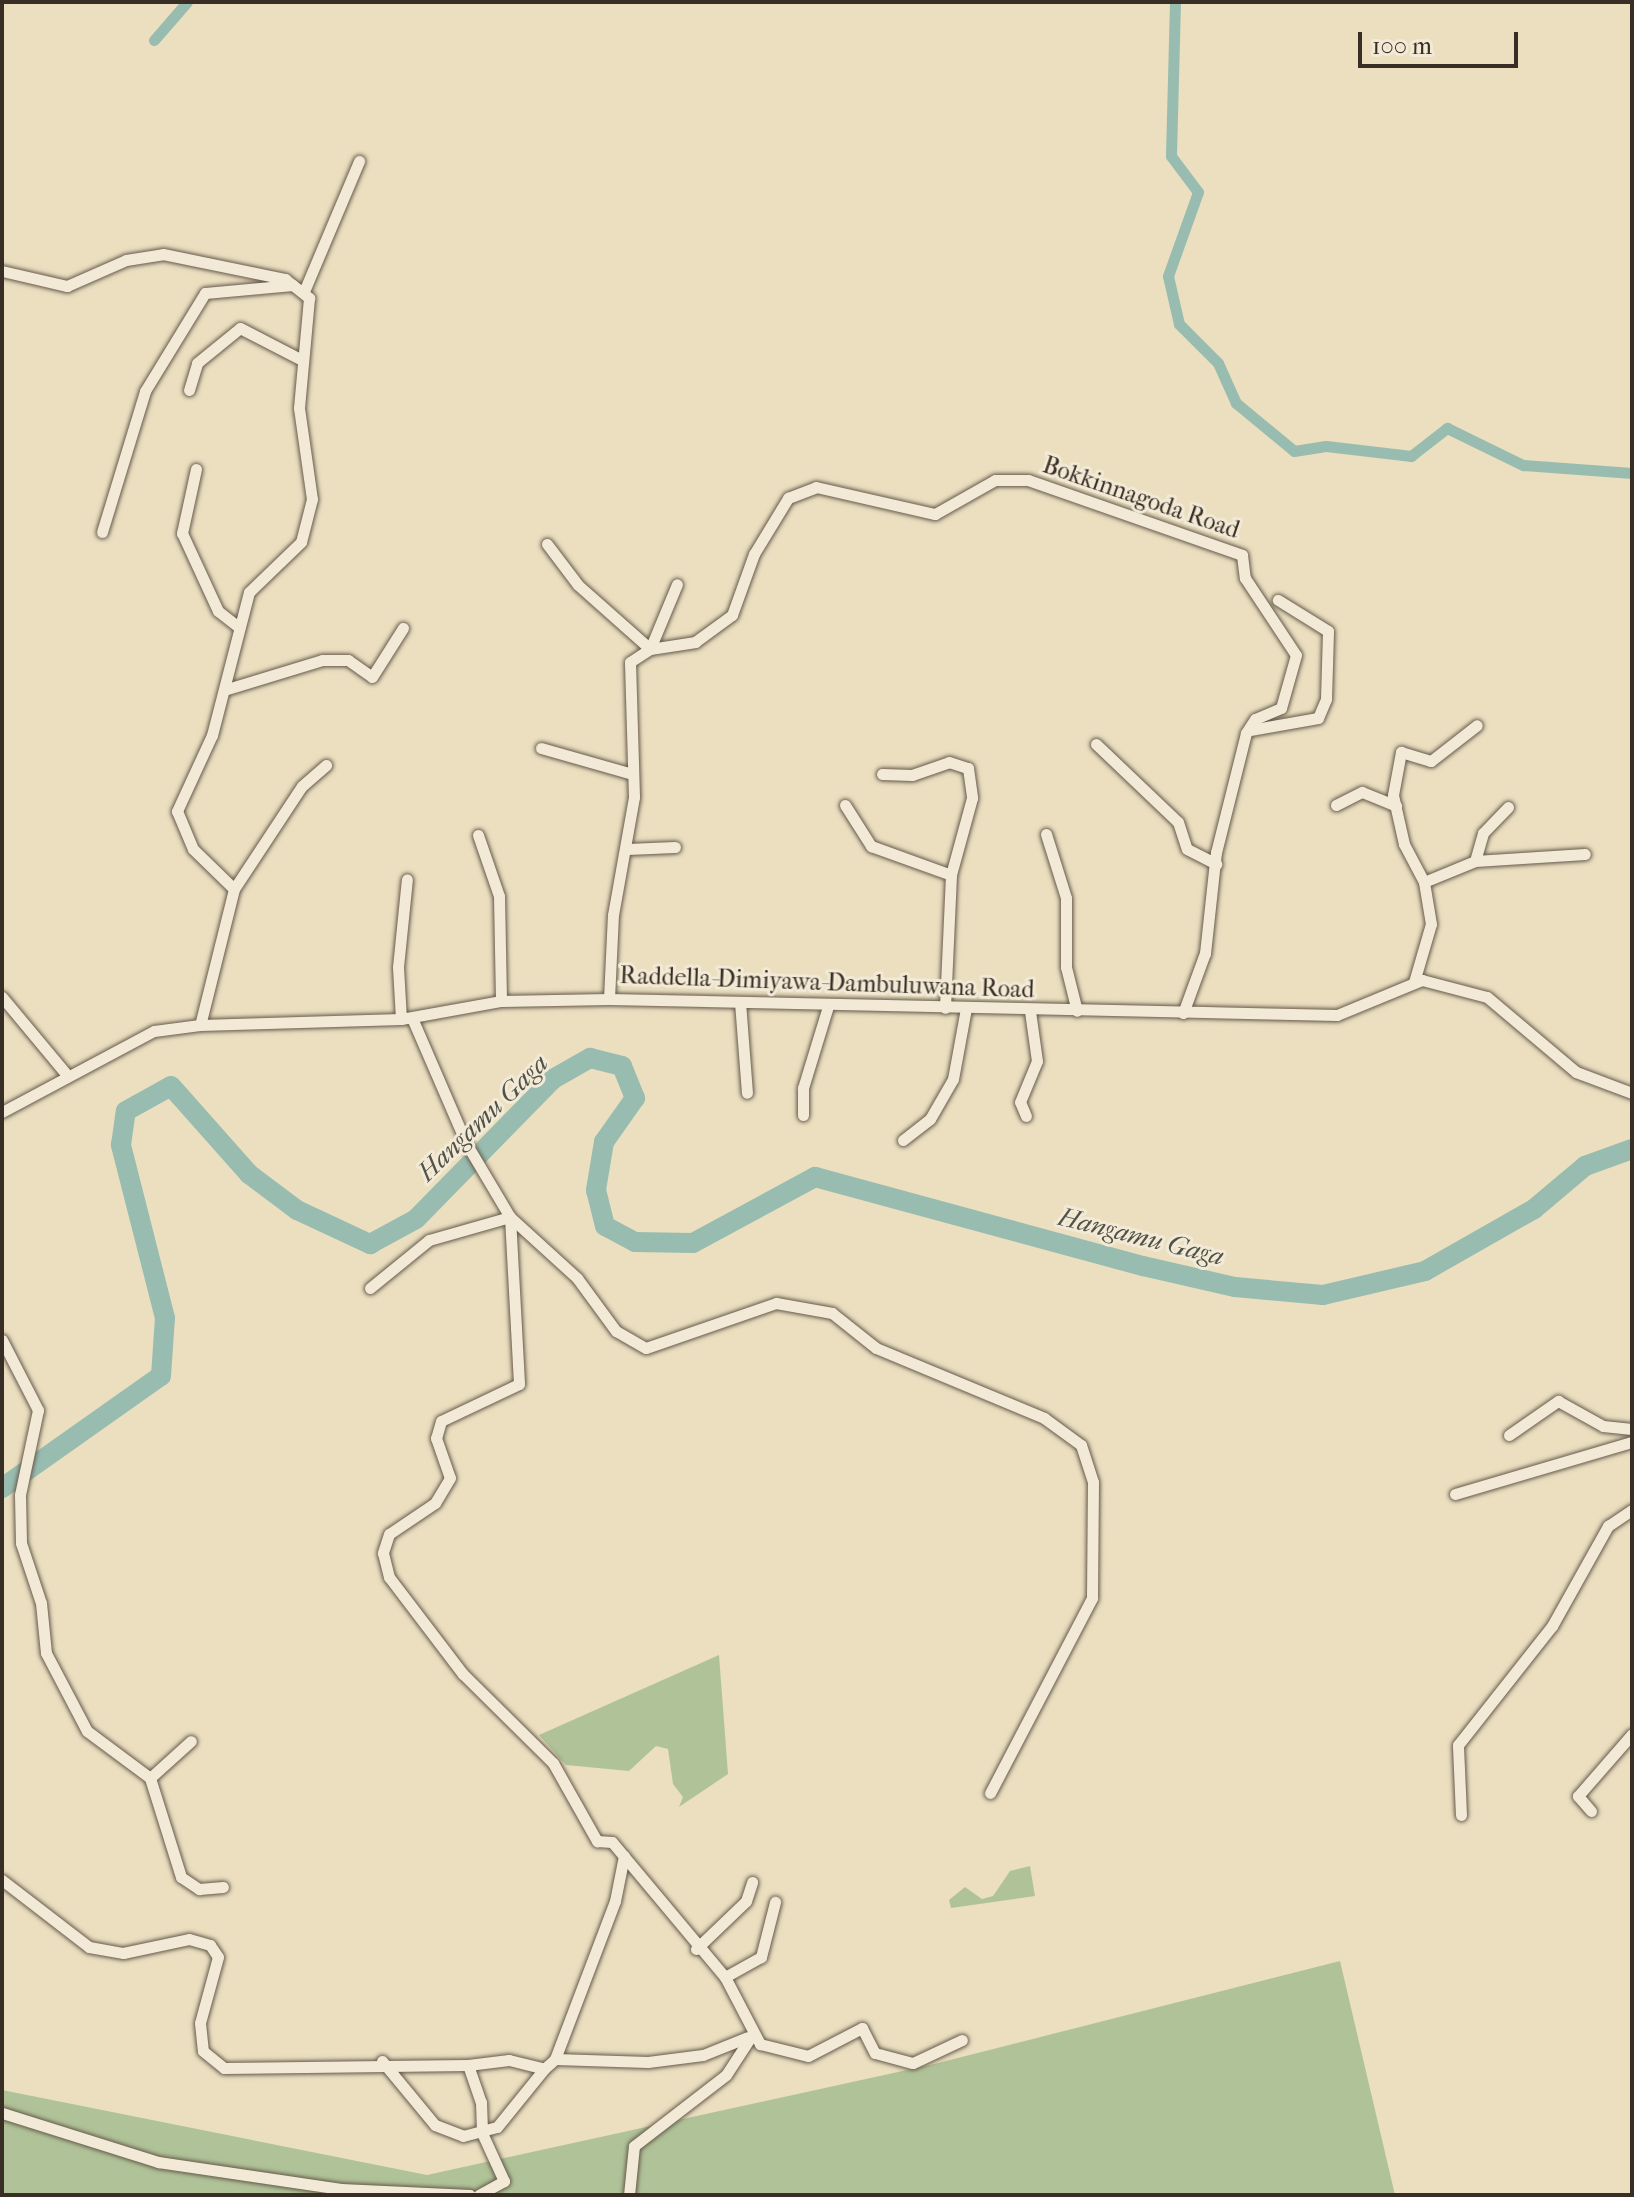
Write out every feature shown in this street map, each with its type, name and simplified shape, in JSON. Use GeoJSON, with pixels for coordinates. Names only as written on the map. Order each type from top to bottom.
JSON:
{"type":"FeatureCollection","features":[{"type":"Feature","properties":{"kind":"street"},"geometry":{"type":"LineString","coordinates":[[234,889],[193,849],[177,811],[224,690],[237,626],[249,592],[301,542],[312,499],[299,408],[302,287],[359,161]]}},
{"type":"Feature","properties":{"kind":"street"},"geometry":{"type":"LineString","coordinates":[[2,271],[67,286],[126,260],[163,254],[239,266],[302,287]]}},
{"type":"Feature","properties":{"kind":"street"},"geometry":{"type":"LineString","coordinates":[[102,532],[145,391],[205,293],[302,287]]}},
{"type":"Feature","properties":{"kind":"street"},"geometry":{"type":"LineString","coordinates":[[189,390],[197,363],[240,328],[302,360]]}},
{"type":"Feature","properties":{"kind":"street"},"geometry":{"type":"LineString","coordinates":[[196,469],[182,533],[218,611],[237,626]]}},
{"type":"Feature","properties":{"kind":"street","name":"Bokkinnagoda Road"},"geometry":{"type":"LineString","coordinates":[[650,649],[695,642],[732,615],[754,554],[788,498],[816,487],[935,514],[995,480],[1028,480],[1242,555],[1245,578],[1296,655],[1281,708],[1255,719],[1246,733]]}},
{"type":"Feature","properties":{"kind":"street"},"geometry":{"type":"LineString","coordinates":[[547,544],[578,585],[650,649]]}},
{"type":"Feature","properties":{"kind":"street"},"geometry":{"type":"LineString","coordinates":[[609,999],[613,915],[627,849],[632,774],[630,662],[650,649],[677,584]]}},
{"type":"Feature","properties":{"kind":"street"},"geometry":{"type":"LineString","coordinates":[[1183,1013],[1205,953],[1216,864],[1246,733],[1318,718],[1326,699],[1328,631],[1278,600]]}},
{"type":"Feature","properties":{"kind":"street"},"geometry":{"type":"LineString","coordinates":[[224,690],[322,660],[348,660],[372,677],[403,628]]}},
{"type":"Feature","properties":{"kind":"street"},"geometry":{"type":"LineString","coordinates":[[1414,982],[1431,924],[1424,882],[1404,844],[1396,806],[1401,752],[1431,761],[1477,725]]}},
{"type":"Feature","properties":{"kind":"street"},"geometry":{"type":"LineString","coordinates":[[1096,744],[1178,822],[1187,849],[1216,864]]}},
{"type":"Feature","properties":{"kind":"street"},"geometry":{"type":"LineString","coordinates":[[541,748],[632,774]]}},
{"type":"Feature","properties":{"kind":"street"},"geometry":{"type":"LineString","coordinates":[[882,774],[912,775],[949,762],[968,768],[972,798],[951,875],[945,1008]]}},
{"type":"Feature","properties":{"kind":"street"},"geometry":{"type":"LineString","coordinates":[[200,1025],[234,889],[302,786],[326,765]]}},
{"type":"Feature","properties":{"kind":"street"},"geometry":{"type":"LineString","coordinates":[[1336,805],[1362,792],[1396,806]]}},
{"type":"Feature","properties":{"kind":"street"},"geometry":{"type":"LineString","coordinates":[[845,805],[871,846],[951,875]]}},
{"type":"Feature","properties":{"kind":"street"},"geometry":{"type":"LineString","coordinates":[[1475,861],[1483,833],[1508,807]]}},
{"type":"Feature","properties":{"kind":"street"},"geometry":{"type":"LineString","coordinates":[[1046,834],[1066,898],[1066,967],[1077,1011]]}},
{"type":"Feature","properties":{"kind":"street"},"geometry":{"type":"LineString","coordinates":[[478,835],[499,896],[501,1001]]}},
{"type":"Feature","properties":{"kind":"street"},"geometry":{"type":"LineString","coordinates":[[627,849],[675,847]]}},
{"type":"Feature","properties":{"kind":"street"},"geometry":{"type":"LineString","coordinates":[[1424,882],[1475,861],[1585,854]]}},
{"type":"Feature","properties":{"kind":"street"},"geometry":{"type":"LineString","coordinates":[[407,879],[397,997],[466,1143],[498,1187],[510,1217],[519,1384],[441,1421],[436,1438],[450,1478],[443,1495],[407,1515],[383,1553],[389,1577],[463,1674],[553,1763],[597,1841],[612,1842],[696,1949],[725,1977],[752,2035],[770,2051],[808,2056],[862,2028],[875,2053],[913,2063],[962,2040]]}},
{"type":"Feature","properties":{"kind":"street","name":"Raddella-Dimiyawa-Dambuluwana Road"},"geometry":{"type":"LineString","coordinates":[[2,1112],[154,1031],[200,1025],[407,1018],[501,1001],[609,999],[1030,1011],[1337,1015],[1414,982],[1450,983],[1487,997],[1576,1072],[1632,1093]]}},
{"type":"Feature","properties":{"kind":"street"},"geometry":{"type":"LineString","coordinates":[[2,997],[67,1075]]}},
{"type":"Feature","properties":{"kind":"street"},"geometry":{"type":"LineString","coordinates":[[740,1002],[747,1093]]}},
{"type":"Feature","properties":{"kind":"street"},"geometry":{"type":"LineString","coordinates":[[803,1115],[803,1088],[828,1006]]}},
{"type":"Feature","properties":{"kind":"street"},"geometry":{"type":"LineString","coordinates":[[903,1140],[930,1119],[953,1079],[966,1008]]}},
{"type":"Feature","properties":{"kind":"street"},"geometry":{"type":"LineString","coordinates":[[1026,1116],[1020,1102],[1037,1061],[1030,1011]]}},
{"type":"Feature","properties":{"kind":"street"},"geometry":{"type":"LineString","coordinates":[[370,1288],[429,1240],[510,1217]]}},
{"type":"Feature","properties":{"kind":"street"},"geometry":{"type":"LineString","coordinates":[[510,1217],[577,1278],[616,1331],[646,1348],[776,1303],[832,1313],[876,1348],[1044,1418],[1081,1445],[1093,1482],[1092,1598],[990,1793]]}},
{"type":"Feature","properties":{"kind":"street"},"geometry":{"type":"LineString","coordinates":[[2,1340],[38,1410],[20,1495],[21,1543],[41,1603],[46,1653],[87,1731],[150,1778],[181,1877],[199,1889],[223,1887]]}},
{"type":"Feature","properties":{"kind":"street"},"geometry":{"type":"LineString","coordinates":[[1509,1435],[1558,1401],[1603,1426],[1632,1429]]}},
{"type":"Feature","properties":{"kind":"street"},"geometry":{"type":"LineString","coordinates":[[1455,1494],[1632,1442]]}},
{"type":"Feature","properties":{"kind":"street"},"geometry":{"type":"LineString","coordinates":[[1461,1815],[1458,1745],[1537,1649],[1608,1526],[1632,1510]]}},
{"type":"Feature","properties":{"kind":"street"},"geometry":{"type":"LineString","coordinates":[[1591,1811],[1578,1796],[1632,1734]]}},
{"type":"Feature","properties":{"kind":"street"},"geometry":{"type":"LineString","coordinates":[[150,1778],[191,1741]]}},
{"type":"Feature","properties":{"kind":"street"},"geometry":{"type":"LineString","coordinates":[[382,2061],[435,2125],[463,2136],[482,2133],[529,2096],[544,2069],[555,2059],[615,1901],[624,1856]]}},
{"type":"Feature","properties":{"kind":"street"},"geometry":{"type":"LineString","coordinates":[[2,1880],[89,1947],[123,1953],[189,1939],[210,1945],[218,1957],[200,2023],[203,2051],[224,2068],[382,2061],[468,2065],[509,2060],[544,2069]]}},
{"type":"Feature","properties":{"kind":"street"},"geometry":{"type":"LineString","coordinates":[[696,1949],[746,1901],[752,1882]]}},
{"type":"Feature","properties":{"kind":"street"},"geometry":{"type":"LineString","coordinates":[[725,1977],[761,1957],[775,1902]]}},
{"type":"Feature","properties":{"kind":"street"},"geometry":{"type":"LineString","coordinates":[[555,2059],[648,2062],[703,2055],[752,2035]]}},
{"type":"Feature","properties":{"kind":"street"},"geometry":{"type":"LineString","coordinates":[[629,2195],[634,2146],[726,2075],[752,2035]]}},
{"type":"Feature","properties":{"kind":"street"},"geometry":{"type":"LineString","coordinates":[[468,2065],[481,2102],[482,2133],[504,2181],[479,2195]]}},
{"type":"Feature","properties":{"kind":"street"},"geometry":{"type":"LineString","coordinates":[[2,2113],[158,2162],[341,2189],[470,2195]]}},
{"type":"Feature","properties":{"kind":"green space"},"geometry":{"type":"Polygon","coordinates":[[[719,1655],[728,1774],[679,1807],[683,1797],[673,1784],[668,1749],[656,1746],[629,1771],[566,1765],[539,1735],[719,1655]]]}},
{"type":"Feature","properties":{"kind":"green space"},"geometry":{"type":"Polygon","coordinates":[[[1030,1866],[1035,1896],[951,1908],[949,1900],[965,1887],[982,1899],[993,1896],[1010,1871],[1030,1866]]]}},
{"type":"Feature","properties":{"kind":"green space"},"geometry":{"type":"Polygon","coordinates":[[[1340,1961],[1395,2195],[2,2195],[2,2090],[427,2175],[930,2065],[1340,1961]]]}},
{"type":"Feature","properties":{"kind":"waterway"},"geometry":{"type":"LineString","coordinates":[[154,40],[187,2]]}},
{"type":"Feature","properties":{"kind":"waterway"},"geometry":{"type":"LineString","coordinates":[[1175,2],[1171,156],[1198,192],[1168,276],[1179,324],[1218,363],[1236,403],[1294,451],[1326,446],[1411,456],[1447,428],[1523,465],[1632,473]]}},
{"type":"Feature","properties":{"kind":"waterway","name":"Hangamu Gaga"},"geometry":{"type":"LineString","coordinates":[[2,1488],[161,1376],[165,1318],[121,1145],[126,1111],[171,1086],[249,1174],[297,1210],[370,1244],[416,1219],[553,1079],[590,1058],[622,1066],[635,1098],[604,1142],[596,1190],[605,1226],[635,1242],[693,1243],[815,1177],[1143,1266],[1235,1287],[1323,1295],[1425,1271],[1534,1209],[1585,1166],[1632,1149]]}}]}
